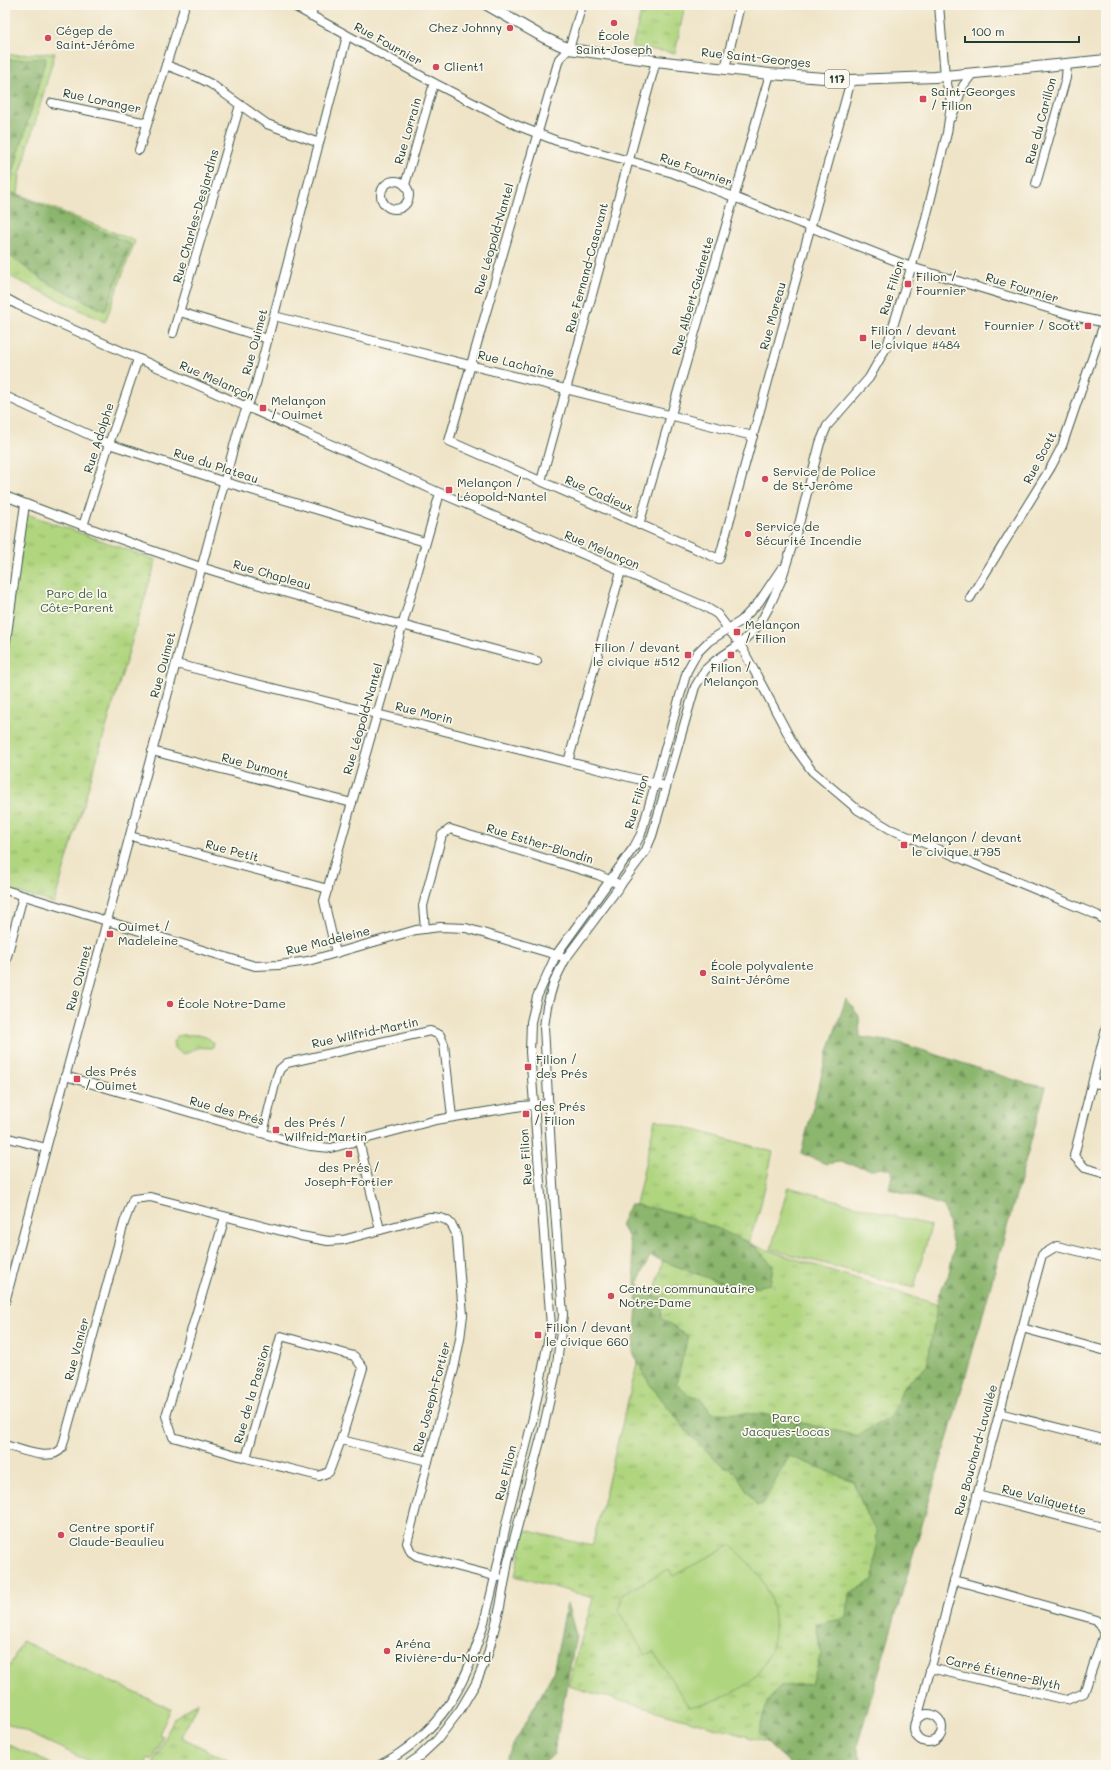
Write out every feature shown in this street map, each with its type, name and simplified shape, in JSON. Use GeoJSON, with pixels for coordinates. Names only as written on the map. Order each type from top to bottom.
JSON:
{"type":"FeatureCollection","features":[{"type":"Feature","properties":{"kind":"main road","name":"Rue Saint-Georges"},"geometry":{"type":"LineString","coordinates":[[487,5],[569,49],[770,74],[851,80],[972,74],[1106,60]]}},
{"type":"Feature","properties":{"kind":"street"},"geometry":{"type":"LineString","coordinates":[[139,150],[185,5]]}},
{"type":"Feature","properties":{"kind":"street","name":"Rue Fournier"},"geometry":{"type":"LineString","coordinates":[[292,5],[434,83],[516,125],[557,141],[673,173],[911,267],[1074,316],[1106,321]]}},
{"type":"Feature","properties":{"kind":"street"},"geometry":{"type":"LineString","coordinates":[[311,16],[314,5]]}},
{"type":"Feature","properties":{"kind":"street"},"geometry":{"type":"LineString","coordinates":[[569,49],[582,5]]}},
{"type":"Feature","properties":{"kind":"street"},"geometry":{"type":"LineString","coordinates":[[725,69],[740,5]]}},
{"type":"Feature","properties":{"kind":"street","name":"Rue Filion"},"geometry":{"type":"LineString","coordinates":[[406,1765],[420,1756],[437,1740],[460,1710],[476,1683],[488,1654],[556,1372],[563,1315],[553,1184],[544,1027],[547,1006],[554,982],[566,958],[645,852],[652,836],[665,786],[695,687],[705,670],[715,661],[740,644],[759,624],[770,607],[781,581],[799,524],[820,443],[827,426],[869,378],[879,362],[893,329],[924,226],[947,133],[950,105],[949,89],[944,76],[939,5]]}},
{"type":"Feature","properties":{"kind":"street","name":"Rue Ouimet"},"geometry":{"type":"LineString","coordinates":[[5,1302],[238,431],[256,384],[347,36]]}},
{"type":"Feature","properties":{"kind":"street","name":"Rue Léopold-Nantel"},"geometry":{"type":"LineString","coordinates":[[449,440],[559,59],[569,49]]}},
{"type":"Feature","properties":{"kind":"street","name":"Rue Fernand-Casavant"},"geometry":{"type":"LineString","coordinates":[[540,481],[656,61]]}},
{"type":"Feature","properties":{"kind":"street","name":"Rue du Carillon"},"geometry":{"type":"LineString","coordinates":[[1036,184],[1066,78],[1066,63]]}},
{"type":"Feature","properties":{"kind":"street"},"geometry":{"type":"LineString","coordinates":[[166,65],[211,84],[267,124],[319,143]]}},
{"type":"Feature","properties":{"kind":"street","name":"Rue Albert-Guénette"},"geometry":{"type":"LineString","coordinates":[[639,525],[770,74]]}},
{"type":"Feature","properties":{"kind":"street"},"geometry":{"type":"LineString","coordinates":[[947,133],[963,86],[972,74]]}},
{"type":"Feature","properties":{"kind":"street","name":"Rue Moreau"},"geometry":{"type":"LineString","coordinates":[[719,559],[851,80]]}},
{"type":"Feature","properties":{"kind":"street","name":"Rue Lorrain"},"geometry":{"type":"LineString","coordinates":[[405,185],[434,83]]}},
{"type":"Feature","properties":{"kind":"street","name":"Rue Loranger"},"geometry":{"type":"LineString","coordinates":[[52,103],[148,124]]}},
{"type":"Feature","properties":{"kind":"street","name":"Rue Charles-Desjardins"},"geometry":{"type":"LineString","coordinates":[[173,333],[240,105]]}},
{"type":"Feature","properties":{"kind":"street","name":"Rue Melançon"},"geometry":{"type":"LineString","coordinates":[[5,298],[138,359],[440,493],[704,606],[717,614],[740,644],[796,749],[812,771],[858,810],[890,829],[1097,915],[1106,921]]}},
{"type":"Feature","properties":{"kind":"street"},"geometry":{"type":"LineString","coordinates":[[180,312],[268,339]]}},
{"type":"Feature","properties":{"kind":"street","name":"Rue Lachaîne"},"geometry":{"type":"LineString","coordinates":[[274,316],[753,436]]}},
{"type":"Feature","properties":{"kind":"street","name":"Rue Scott"},"geometry":{"type":"LineString","coordinates":[[970,598],[1051,468],[1062,446],[1106,321]]}},
{"type":"Feature","properties":{"kind":"street","name":"Rue Adolphe"},"geometry":{"type":"LineString","coordinates":[[83,526],[138,359]]}},
{"type":"Feature","properties":{"kind":"street","name":"Rue du Plateau"},"geometry":{"type":"LineString","coordinates":[[5,396],[109,444],[225,482],[425,542]]}},
{"type":"Feature","properties":{"kind":"street","name":"Rue Cadieux"},"geometry":{"type":"LineString","coordinates":[[449,440],[719,559]]}},
{"type":"Feature","properties":{"kind":"street","name":"Rue Léopold-Nantel"},"geometry":{"type":"LineString","coordinates":[[336,953],[324,901],[440,493]]}},
{"type":"Feature","properties":{"kind":"street","name":"Rue Chapleau"},"geometry":{"type":"LineString","coordinates":[[5,496],[83,526],[202,567],[402,625],[536,661]]}},
{"type":"Feature","properties":{"kind":"street"},"geometry":{"type":"LineString","coordinates":[[5,648],[25,504]]}},
{"type":"Feature","properties":{"kind":"street","name":"Rue Filion"},"geometry":{"type":"LineString","coordinates":[[380,1765],[412,1745],[448,1706],[475,1651],[495,1576],[517,1478],[531,1426],[551,1326],[530,1052],[531,1024],[537,997],[556,955],[634,848],[641,834],[687,671],[696,653],[709,641],[741,621],[759,602],[774,582],[788,556]]}},
{"type":"Feature","properties":{"kind":"street"},"geometry":{"type":"LineString","coordinates":[[568,762],[621,571]]}},
{"type":"Feature","properties":{"kind":"street","name":"Rue Morin"},"geometry":{"type":"LineString","coordinates":[[176,664],[665,786]]}},
{"type":"Feature","properties":{"kind":"street","name":"Rue Dumont"},"geometry":{"type":"LineString","coordinates":[[152,751],[352,803]]}},
{"type":"Feature","properties":{"kind":"street","name":"Rue Esther-Blondin"},"geometry":{"type":"LineString","coordinates":[[424,929],[424,906],[442,835],[450,829],[598,875],[621,885]]}},
{"type":"Feature","properties":{"kind":"street","name":"Rue Petit"},"geometry":{"type":"LineString","coordinates":[[130,836],[328,889]]}},
{"type":"Feature","properties":{"kind":"street","name":"Rue Madeleine"},"geometry":{"type":"LineString","coordinates":[[5,890],[255,966],[280,965],[308,961],[424,929],[440,927],[466,928],[566,958]]}},
{"type":"Feature","properties":{"kind":"street"},"geometry":{"type":"LineString","coordinates":[[5,964],[23,896]]}},
{"type":"Feature","properties":{"kind":"street"},"geometry":{"type":"LineString","coordinates":[[531,1024],[544,1027]]}},
{"type":"Feature","properties":{"kind":"street"},"geometry":{"type":"LineString","coordinates":[[1106,1028],[1074,1156],[1085,1168],[1106,1174]]}},
{"type":"Feature","properties":{"kind":"street","name":"Rue Wilfrid-Martin"},"geometry":{"type":"LineString","coordinates":[[263,1134],[277,1076],[280,1069],[287,1063],[430,1031],[440,1035],[444,1044],[452,1118]]}},
{"type":"Feature","properties":{"kind":"street","name":"Rue des Prés"},"geometry":{"type":"LineString","coordinates":[[65,1076],[263,1134],[310,1146],[331,1148],[436,1120],[549,1104]]}},
{"type":"Feature","properties":{"kind":"street"},"geometry":{"type":"LineString","coordinates":[[1093,1083],[1106,1085]]}},
{"type":"Feature","properties":{"kind":"street"},"geometry":{"type":"LineString","coordinates":[[5,1137],[46,1148]]}},
{"type":"Feature","properties":{"kind":"street"},"geometry":{"type":"LineString","coordinates":[[359,1141],[380,1230]]}},
{"type":"Feature","properties":{"kind":"street","name":"Rue Joseph-Fortier"},"geometry":{"type":"LineString","coordinates":[[133,1199],[150,1197],[297,1235],[328,1241],[343,1240],[429,1217],[441,1217],[450,1222],[456,1231],[457,1238],[462,1315],[460,1339],[454,1369],[407,1543],[411,1552],[417,1556],[505,1579]]}},
{"type":"Feature","properties":{"kind":"street","name":"Rue Vanier"},"geometry":{"type":"LineString","coordinates":[[5,1445],[45,1456],[56,1453],[62,1448],[124,1223],[133,1199]]}},
{"type":"Feature","properties":{"kind":"street"},"geometry":{"type":"LineString","coordinates":[[225,1217],[166,1416],[173,1437],[246,1458]]}},
{"type":"Feature","properties":{"kind":"street","name":"Rue Bouchard-Lavallée"},"geometry":{"type":"LineString","coordinates":[[917,1719],[1042,1255],[1056,1246],[1106,1258]]}},
{"type":"Feature","properties":{"kind":"street"},"geometry":{"type":"LineString","coordinates":[[551,1326],[562,1326]]}},
{"type":"Feature","properties":{"kind":"street"},"geometry":{"type":"LineString","coordinates":[[1022,1328],[1106,1351]]}},
{"type":"Feature","properties":{"kind":"street","name":"Rue de la Passion"},"geometry":{"type":"LineString","coordinates":[[281,1336],[354,1356],[363,1368],[341,1440],[329,1472],[319,1476],[246,1458],[281,1336]]}},
{"type":"Feature","properties":{"kind":"street"},"geometry":{"type":"LineString","coordinates":[[999,1413],[1106,1440]]}},
{"type":"Feature","properties":{"kind":"street"},"geometry":{"type":"LineString","coordinates":[[341,1440],[428,1462]]}},
{"type":"Feature","properties":{"kind":"street","name":"Rue Valiquette"},"geometry":{"type":"LineString","coordinates":[[977,1495],[1106,1528]]}},
{"type":"Feature","properties":{"kind":"street","name":"Carré Étienne-Blyth"},"geometry":{"type":"LineString","coordinates":[[930,1668],[1067,1700],[1084,1693],[1104,1634],[1097,1620],[954,1580]]}},
{"type":"Feature","properties":{"kind":"green space"},"geometry":{"type":"Polygon","coordinates":[[[643,5],[685,5],[675,53],[632,47],[643,5]]]}},
{"type":"Feature","properties":{"kind":"green space"},"geometry":{"type":"Polygon","coordinates":[[[5,50],[8,55],[55,53],[20,175],[18,194],[135,241],[105,322],[5,274],[5,50]]]}},
{"type":"Feature","properties":{"kind":"green space"},"geometry":{"type":"Polygon","coordinates":[[[46,58],[8,191],[131,244],[105,311],[41,279],[5,252],[5,60],[46,58]]]}},
{"type":"Feature","properties":{"kind":"green space","name":"Parc de la Côte-Parent"},"geometry":{"type":"Polygon","coordinates":[[[24,513],[156,560],[54,903],[5,889],[5,642],[24,513]]]}},
{"type":"Feature","properties":{"kind":"green space"},"geometry":{"type":"Polygon","coordinates":[[[846,999],[859,1016],[860,1037],[900,1043],[1024,1083],[1046,1087],[964,1382],[857,1746],[863,1765],[792,1765],[771,1746],[759,1732],[768,1700],[780,1686],[812,1684],[821,1653],[816,1624],[847,1618],[849,1593],[874,1580],[877,1531],[866,1514],[853,1481],[789,1456],[763,1504],[757,1506],[735,1472],[723,1466],[689,1434],[649,1383],[633,1352],[637,1308],[634,1265],[628,1236],[620,1225],[630,1204],[672,1212],[714,1227],[754,1245],[773,1266],[770,1284],[745,1289],[713,1280],[650,1256],[638,1283],[647,1293],[663,1298],[661,1318],[688,1336],[676,1384],[689,1395],[701,1398],[711,1413],[764,1414],[857,1436],[888,1418],[896,1407],[903,1387],[927,1366],[939,1293],[948,1277],[954,1250],[944,1206],[889,1188],[892,1175],[890,1168],[870,1169],[840,1162],[826,1164],[801,1153],[827,1054],[846,999]]]}},
{"type":"Feature","properties":{"kind":"green space"},"geometry":{"type":"Polygon","coordinates":[[[177,1036],[203,1036],[211,1040],[214,1044],[212,1048],[195,1049],[184,1054],[175,1049],[173,1042],[177,1036]]]}},
{"type":"Feature","properties":{"kind":"green space"},"geometry":{"type":"Polygon","coordinates":[[[655,1119],[773,1152],[759,1212],[749,1242],[636,1205],[655,1119]]]}},
{"type":"Feature","properties":{"kind":"green space"},"geometry":{"type":"Polygon","coordinates":[[[788,1187],[931,1226],[914,1288],[771,1249],[788,1187]]]}},
{"type":"Feature","properties":{"kind":"green space","name":"Parc Jacques-Locas"},"geometry":{"type":"Polygon","coordinates":[[[673,1219],[982,1318],[848,1765],[568,1686],[593,1598],[515,1576],[525,1530],[592,1546],[673,1219]]]}},
{"type":"Feature","properties":{"kind":"green space"},"geometry":{"type":"Polygon","coordinates":[[[731,1545],[759,1575],[769,1594],[773,1609],[773,1640],[769,1655],[751,1680],[738,1690],[726,1696],[689,1707],[653,1651],[646,1655],[618,1610],[623,1594],[669,1569],[673,1576],[731,1545]]]}},
{"type":"Feature","properties":{"kind":"green space"},"geometry":{"type":"Polygon","coordinates":[[[567,1603],[576,1635],[554,1754],[542,1765],[502,1765],[553,1673],[567,1603]]]}},
{"type":"Feature","properties":{"kind":"green space"},"geometry":{"type":"Polygon","coordinates":[[[22,1641],[171,1709],[159,1734],[163,1736],[153,1760],[148,1758],[145,1765],[97,1765],[5,1722],[5,1664],[10,1666],[22,1641]]]}},
{"type":"Feature","properties":{"kind":"green space"},"geometry":{"type":"Polygon","coordinates":[[[198,1702],[181,1737],[237,1765],[153,1765],[174,1718],[198,1702]]]}},
{"type":"Feature","properties":{"kind":"green space"},"geometry":{"type":"Polygon","coordinates":[[[5,1743],[53,1765],[5,1765],[5,1743]]]}},
{"type":"Feature","properties":{"kind":"place","name":"École Saint-Joseph"},"geometry":{"type":"Point","coordinates":[614,23]}},
{"type":"Feature","properties":{"kind":"place","name":"Chez Johnny"},"geometry":{"type":"Point","coordinates":[510,28]}},
{"type":"Feature","properties":{"kind":"place","name":"Cégep de Saint-Jérôme"},"geometry":{"type":"Point","coordinates":[48,38]}},
{"type":"Feature","properties":{"kind":"place","name":"Client1"},"geometry":{"type":"Point","coordinates":[436,67]}},
{"type":"Feature","properties":{"kind":"place","name":"Saint-Georges / Filion"},"geometry":{"type":"Point","coordinates":[923,99]}},
{"type":"Feature","properties":{"kind":"place","name":"Filion / Fournier"},"geometry":{"type":"Point","coordinates":[908,284]}},
{"type":"Feature","properties":{"kind":"place","name":"Fournier / Scott"},"geometry":{"type":"Point","coordinates":[1088,326]}},
{"type":"Feature","properties":{"kind":"place","name":"Filion / devant le civique #484"},"geometry":{"type":"Point","coordinates":[863,338]}},
{"type":"Feature","properties":{"kind":"place","name":"Melançon / Ouimet"},"geometry":{"type":"Point","coordinates":[263,408]}},
{"type":"Feature","properties":{"kind":"place","name":"Service de Police de St-Jerôme"},"geometry":{"type":"Point","coordinates":[765,479]}},
{"type":"Feature","properties":{"kind":"place","name":"Melançon / Léopold-Nantel"},"geometry":{"type":"Point","coordinates":[449,490]}},
{"type":"Feature","properties":{"kind":"place","name":"Service de Sécurité Incendie"},"geometry":{"type":"Point","coordinates":[748,534]}},
{"type":"Feature","properties":{"kind":"place","name":"Melançon / Filion"},"geometry":{"type":"Point","coordinates":[737,632]}},
{"type":"Feature","properties":{"kind":"place","name":"Filion / devant le civique #512"},"geometry":{"type":"Point","coordinates":[688,655]}},
{"type":"Feature","properties":{"kind":"place","name":"Filion / Melançon"},"geometry":{"type":"Point","coordinates":[731,655]}},
{"type":"Feature","properties":{"kind":"place","name":"Melançon / devant le civique #795"},"geometry":{"type":"Point","coordinates":[904,845]}},
{"type":"Feature","properties":{"kind":"place","name":"Ouimet / Madeleine"},"geometry":{"type":"Point","coordinates":[110,934]}},
{"type":"Feature","properties":{"kind":"place","name":"École polyvalente Saint-Jérôme"},"geometry":{"type":"Point","coordinates":[703,973]}},
{"type":"Feature","properties":{"kind":"place","name":"École Notre-Dame"},"geometry":{"type":"Point","coordinates":[170,1004]}},
{"type":"Feature","properties":{"kind":"place","name":"Filion / des Prés"},"geometry":{"type":"Point","coordinates":[528,1067]}},
{"type":"Feature","properties":{"kind":"place","name":"des Prés / Ouimet"},"geometry":{"type":"Point","coordinates":[77,1079]}},
{"type":"Feature","properties":{"kind":"place","name":"des Prés / Filion"},"geometry":{"type":"Point","coordinates":[526,1114]}},
{"type":"Feature","properties":{"kind":"place","name":"des Prés / Wilfrid-Martin"},"geometry":{"type":"Point","coordinates":[276,1130]}},
{"type":"Feature","properties":{"kind":"place","name":"des Prés / Joseph-Fortier"},"geometry":{"type":"Point","coordinates":[349,1154]}},
{"type":"Feature","properties":{"kind":"place","name":"Centre communautaire Notre-Dame"},"geometry":{"type":"Point","coordinates":[611,1296]}},
{"type":"Feature","properties":{"kind":"place","name":"Filion / devant le civique 660"},"geometry":{"type":"Point","coordinates":[538,1335]}},
{"type":"Feature","properties":{"kind":"place","name":"Centre sportif Claude-Beaulieu"},"geometry":{"type":"Point","coordinates":[61,1535]}},
{"type":"Feature","properties":{"kind":"place","name":"Aréna Rivière-du-Nord"},"geometry":{"type":"Point","coordinates":[387,1651]}}]}
